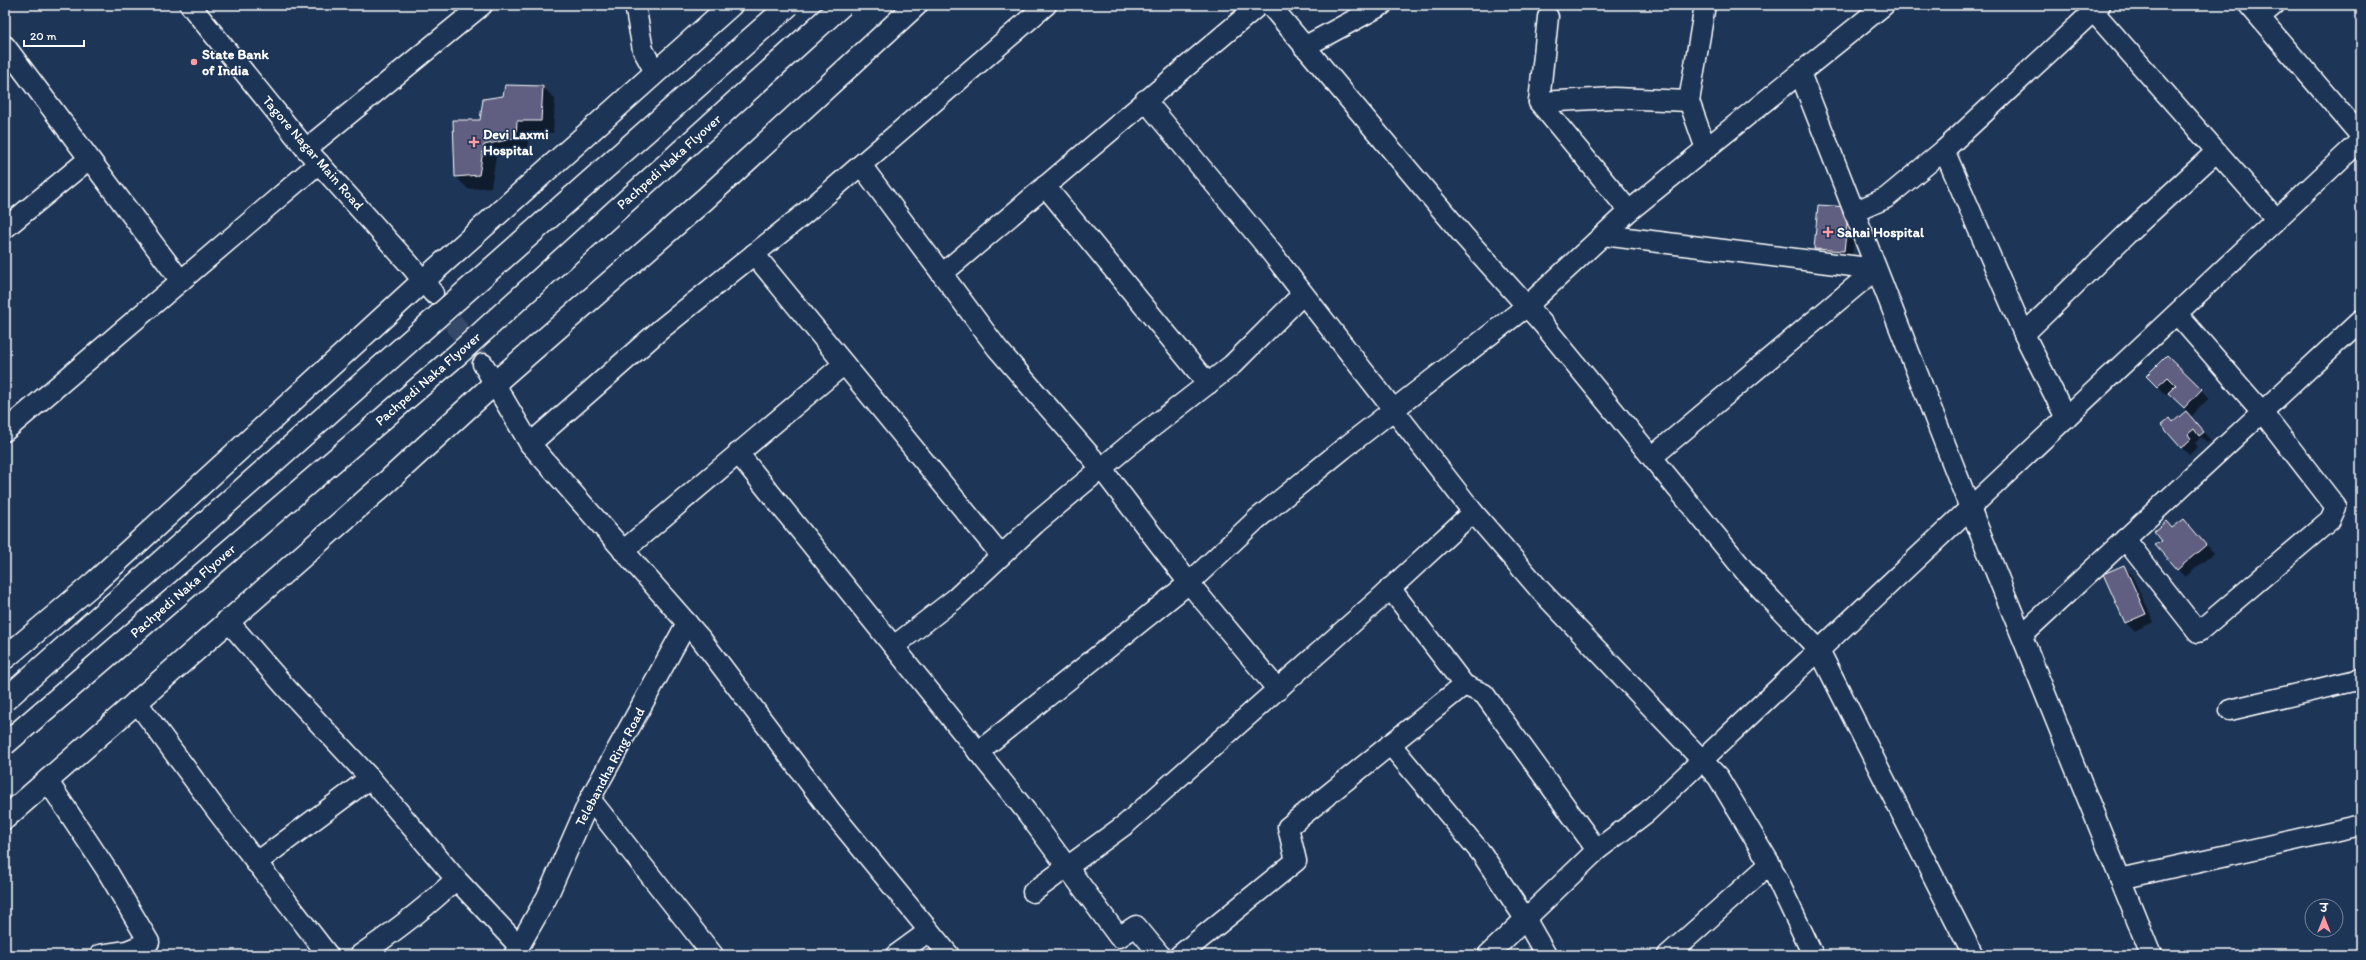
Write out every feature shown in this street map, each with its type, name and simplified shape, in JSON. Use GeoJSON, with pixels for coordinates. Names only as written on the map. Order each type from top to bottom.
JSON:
{"type":"FeatureCollection","features":[{"type":"Feature","properties":{"kind":"main road"},"geometry":{"type":"LineString","coordinates":[[5,658],[95,582],[428,287],[655,72],[731,5]]}},
{"type":"Feature","properties":{"kind":"main road"},"geometry":{"type":"LineString","coordinates":[[5,700],[789,5]]}},
{"type":"Feature","properties":{"kind":"main road","name":"Pachpedi Naka Flyover"},"geometry":{"type":"LineString","coordinates":[[5,744],[458,354],[842,5]]}},
{"type":"Feature","properties":{"kind":"main road"},"geometry":{"type":"LineString","coordinates":[[5,818],[227,620],[389,480],[494,383],[705,199],[916,5]]}},
{"type":"Feature","properties":{"kind":"street","name":"Tagore Nagar Main Road"},"geometry":{"type":"LineString","coordinates":[[190,5],[306,148],[428,287]]}},
{"type":"Feature","properties":{"kind":"street"},"geometry":{"type":"LineString","coordinates":[[306,148],[482,5]]}},
{"type":"Feature","properties":{"kind":"street"},"geometry":{"type":"LineString","coordinates":[[635,5],[643,50],[655,72]]}},
{"type":"Feature","properties":{"kind":"street"},"geometry":{"type":"LineString","coordinates":[[530,444],[661,328],[754,254],[861,165],[1046,5]]}},
{"type":"Feature","properties":{"kind":"street"},"geometry":{"type":"LineString","coordinates":[[942,274],[1144,100],[1259,5]]}},
{"type":"Feature","properties":{"kind":"street"},"geometry":{"type":"LineString","coordinates":[[1270,5],[1458,229],[1527,306],[1748,575],[1819,650],[1973,955]]}},
{"type":"Feature","properties":{"kind":"street"},"geometry":{"type":"LineString","coordinates":[[1304,47],[1382,5]]}},
{"type":"Feature","properties":{"kind":"street"},"geometry":{"type":"LineString","coordinates":[[1705,5],[1689,101],[1706,148]]}},
{"type":"Feature","properties":{"kind":"street"},"geometry":{"type":"LineString","coordinates":[[978,752],[1189,584],[1257,519],[1527,306],[1629,211],[1884,5]]}},
{"type":"Feature","properties":{"kind":"street"},"geometry":{"type":"LineString","coordinates":[[1854,212],[1886,198],[1944,150],[2096,8],[2216,152],[2277,220]]}},
{"type":"Feature","properties":{"kind":"street"},"geometry":{"type":"LineString","coordinates":[[2261,9],[2361,136]]}},
{"type":"Feature","properties":{"kind":"street"},"geometry":{"type":"LineString","coordinates":[[1548,17],[1538,102],[1629,211]]}},
{"type":"Feature","properties":{"kind":"street"},"geometry":{"type":"LineString","coordinates":[[5,46],[181,281]]}},
{"type":"Feature","properties":{"kind":"street"},"geometry":{"type":"LineString","coordinates":[[1800,73],[1970,508],[2151,955]]}},
{"type":"Feature","properties":{"kind":"street"},"geometry":{"type":"LineString","coordinates":[[1538,102],[1614,98],[1689,101]]}},
{"type":"Feature","properties":{"kind":"street"},"geometry":{"type":"LineString","coordinates":[[1144,100],[1267,247],[1473,512],[1541,592],[1701,761],[1718,777],[1770,864],[1813,955]]}},
{"type":"Feature","properties":{"kind":"street"},"geometry":{"type":"LineString","coordinates":[[1488,955],[1597,850],[1647,812],[2361,140]]}},
{"type":"Feature","properties":{"kind":"street"},"geometry":{"type":"LineString","coordinates":[[1944,150],[2024,334],[2066,418]]}},
{"type":"Feature","properties":{"kind":"street"},"geometry":{"type":"LineString","coordinates":[[2024,334],[2127,234],[2216,152]]}},
{"type":"Feature","properties":{"kind":"street"},"geometry":{"type":"LineString","coordinates":[[5,228],[89,159]]}},
{"type":"Feature","properties":{"kind":"street"},"geometry":{"type":"LineString","coordinates":[[5,431],[319,163]]}},
{"type":"Feature","properties":{"kind":"street"},"geometry":{"type":"LineString","coordinates":[[861,165],[997,348],[1101,468],[1189,584],[1278,690]]}},
{"type":"Feature","properties":{"kind":"street"},"geometry":{"type":"LineString","coordinates":[[1045,186],[1208,384]]}},
{"type":"Feature","properties":{"kind":"street"},"geometry":{"type":"LineString","coordinates":[[1602,235],[1876,269]]}},
{"type":"Feature","properties":{"kind":"street"},"geometry":{"type":"LineString","coordinates":[[754,254],[1001,555]]}},
{"type":"Feature","properties":{"kind":"street"},"geometry":{"type":"LineString","coordinates":[[1652,457],[1876,269]]}},
{"type":"Feature","properties":{"kind":"street"},"geometry":{"type":"LineString","coordinates":[[894,646],[956,598],[1036,523],[1101,468],[1232,365],[1303,294]]}},
{"type":"Feature","properties":{"kind":"street"},"geometry":{"type":"LineString","coordinates":[[2125,539],[2198,632],[2330,520],[2336,507],[2263,413],[2177,314]]}},
{"type":"Feature","properties":{"kind":"street"},"geometry":{"type":"LineString","coordinates":[[2022,635],[2263,413],[2358,329]]}},
{"type":"Feature","properties":{"kind":"street"},"geometry":{"type":"LineString","coordinates":[[483,364],[530,444],[687,623],[830,810],[949,955]]}},
{"type":"Feature","properties":{"kind":"street"},"geometry":{"type":"LineString","coordinates":[[623,551],[844,364]]}},
{"type":"Feature","properties":{"kind":"street"},"geometry":{"type":"LineString","coordinates":[[738,453],[1025,810],[1119,937],[1136,926],[1160,955]]}},
{"type":"Feature","properties":{"kind":"street"},"geometry":{"type":"LineString","coordinates":[[1032,892],[1126,824],[1278,690],[1473,512]]}},
{"type":"Feature","properties":{"kind":"street"},"geometry":{"type":"LineString","coordinates":[[1390,588],[1464,684],[1484,694],[1597,850]]}},
{"type":"Feature","properties":{"kind":"street"},"geometry":{"type":"LineString","coordinates":[[227,620],[288,690],[370,778],[456,878],[516,951]]}},
{"type":"Feature","properties":{"kind":"street","name":"Telebandha Ring Road"},"geometry":{"type":"LineString","coordinates":[[516,951],[547,897],[590,799],[687,623]]}},
{"type":"Feature","properties":{"kind":"street"},"geometry":{"type":"LineString","coordinates":[[2230,710],[2361,679]]}},
{"type":"Feature","properties":{"kind":"street"},"geometry":{"type":"LineString","coordinates":[[1180,955],[1296,861],[1288,827],[1464,684]]}},
{"type":"Feature","properties":{"kind":"street"},"geometry":{"type":"LineString","coordinates":[[136,701],[256,863],[328,955]]}},
{"type":"Feature","properties":{"kind":"street"},"geometry":{"type":"LineString","coordinates":[[1390,744],[1482,854],[1526,920],[1546,955]]}},
{"type":"Feature","properties":{"kind":"street"},"geometry":{"type":"LineString","coordinates":[[256,863],[370,778]]}},
{"type":"Feature","properties":{"kind":"street"},"geometry":{"type":"LineString","coordinates":[[47,780],[106,868],[150,942],[127,952],[100,955]]}},
{"type":"Feature","properties":{"kind":"street"},"geometry":{"type":"LineString","coordinates":[[590,799],[713,955]]}},
{"type":"Feature","properties":{"kind":"street"},"geometry":{"type":"LineString","coordinates":[[2120,879],[2361,825]]}},
{"type":"Feature","properties":{"kind":"street"},"geometry":{"type":"LineString","coordinates":[[1670,954],[1770,864]]}},
{"type":"Feature","properties":{"kind":"street"},"geometry":{"type":"LineString","coordinates":[[360,955],[409,919],[456,878]]}},
{"type":"Feature","properties":{"kind":"street"},"geometry":{"type":"LineString","coordinates":[[896,955],[929,931]]}},
{"type":"Feature","properties":{"kind":"building"},"geometry":{"type":"Polygon","coordinates":[[[505,85],[543,86],[541,121],[517,121],[516,138],[484,145],[479,175],[455,177],[453,120],[480,120],[483,99],[503,96],[505,85]]]}},
{"type":"Feature","properties":{"kind":"building"},"geometry":{"type":"Polygon","coordinates":[[[1818,205],[1849,207],[1844,251],[1814,249],[1818,205]]]}},
{"type":"Feature","properties":{"kind":"building"},"geometry":{"type":"Polygon","coordinates":[[[2167,355],[2202,389],[2184,408],[2168,393],[2176,385],[2168,377],[2157,387],[2146,376],[2167,355]]]}},
{"type":"Feature","properties":{"kind":"building"},"geometry":{"type":"Polygon","coordinates":[[[2186,411],[2204,432],[2199,436],[2194,429],[2188,434],[2191,439],[2181,448],[2161,425],[2170,418],[2173,422],[2186,411]]]}},
{"type":"Feature","properties":{"kind":"building"},"geometry":{"type":"Polygon","coordinates":[[[2184,519],[2206,545],[2177,570],[2155,545],[2162,541],[2154,531],[2166,521],[2172,528],[2184,519]]]}},
{"type":"Feature","properties":{"kind":"building"},"geometry":{"type":"Polygon","coordinates":[[[2124,565],[2146,614],[2125,623],[2103,574],[2124,565]]]}},
{"type":"Feature","properties":{"kind":"tunnel"},"geometry":{"type":"LineString","coordinates":[[435,297],[483,364]]}},
{"type":"Feature","properties":{"kind":"place","name":"State Bank of India"},"geometry":{"type":"Point","coordinates":[194,62]}},
{"type":"Feature","properties":{"kind":"place","name":"Devi Laxmi Hospital"},"geometry":{"type":"Point","coordinates":[474,142]}},
{"type":"Feature","properties":{"kind":"place","name":"Sahai Hospital"},"geometry":{"type":"Point","coordinates":[1828,232]}}]}
